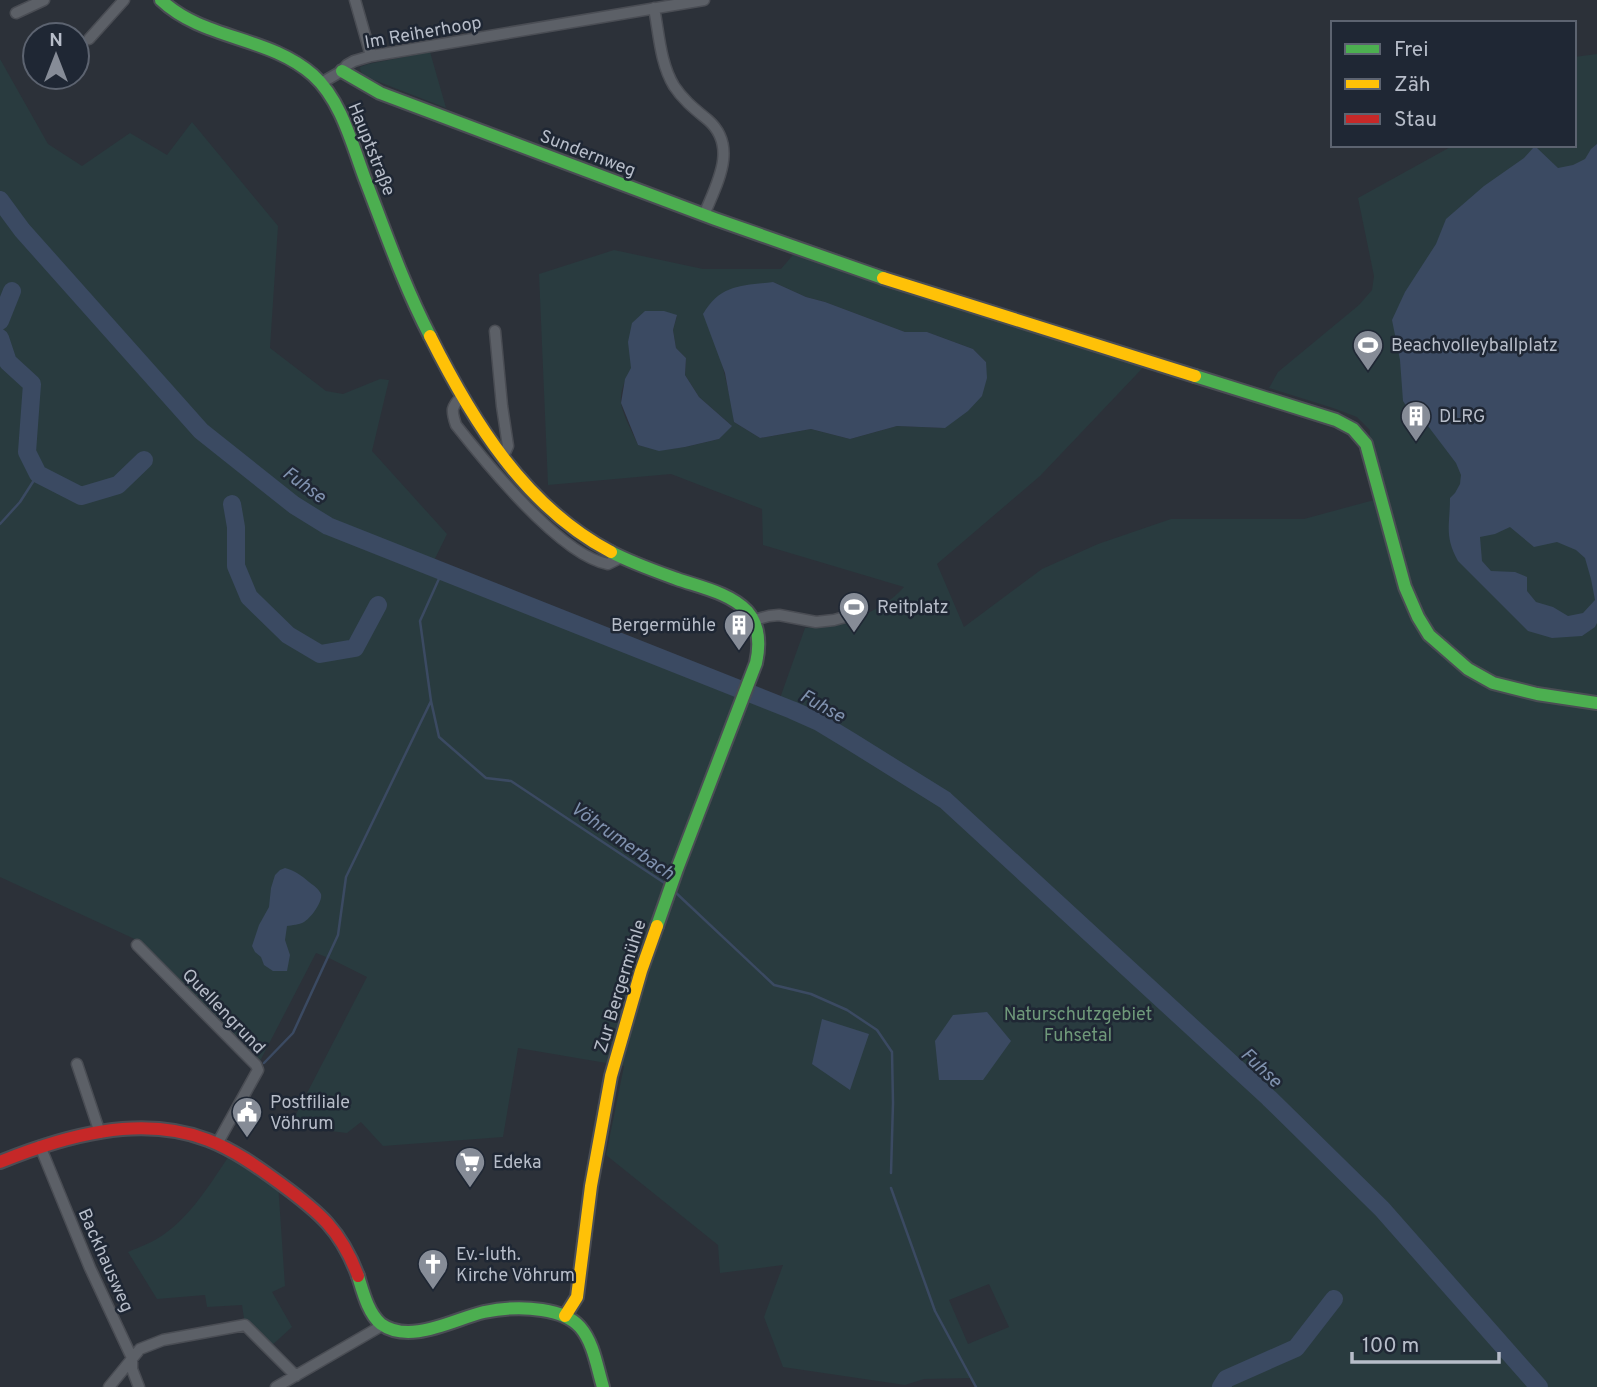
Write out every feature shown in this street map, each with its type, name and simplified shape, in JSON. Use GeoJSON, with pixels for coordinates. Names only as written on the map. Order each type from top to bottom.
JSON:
{"type":"FeatureCollection","features":[{"type":"Feature","properties":{"kind":"street"},"geometry":{"type":"LineString","coordinates":[[16,13],[44,0]]}},
{"type":"Feature","properties":{"kind":"street"},"geometry":{"type":"LineString","coordinates":[[91,37],[124,0]]}},
{"type":"Feature","properties":{"kind":"street","name":"Hauptstraße"},"geometry":{"type":"LineString","coordinates":[[161,0],[195,23],[292,61],[321,83],[342,121],[398,265],[444,366],[503,457],[527,485],[570,526],[604,548],[622,558],[732,599],[740,603],[754,620]]}},
{"type":"Feature","properties":{"kind":"street"},"geometry":{"type":"LineString","coordinates":[[355,0],[371,56]]}},
{"type":"Feature","properties":{"kind":"street","name":"Im Reiherhoop"},"geometry":{"type":"LineString","coordinates":[[321,83],[354,61],[371,56],[704,0]]}},
{"type":"Feature","properties":{"kind":"street"},"geometry":{"type":"LineString","coordinates":[[654,8],[669,76],[681,96],[715,127],[723,144],[724,162],[704,215]]}},
{"type":"Feature","properties":{"kind":"street","name":"Sundernweg"},"geometry":{"type":"LineString","coordinates":[[342,71],[380,93],[704,215],[1013,320],[1320,414],[1351,427],[1366,444],[1413,608],[1425,629],[1439,645],[1480,677],[1519,690],[1597,703]]}},
{"type":"Feature","properties":{"kind":"street"},"geometry":{"type":"LineString","coordinates":[[495,331],[508,446],[503,457]]}},
{"type":"Feature","properties":{"kind":"street","name":"Hauptstraße"},"geometry":{"type":"LineString","coordinates":[[462,396],[453,405],[456,425],[514,493],[554,533],[581,553],[608,564],[622,558]]}},
{"type":"Feature","properties":{"kind":"street"},"geometry":{"type":"LineString","coordinates":[[754,620],[779,615],[816,622],[856,614]]}},
{"type":"Feature","properties":{"kind":"street","name":"Zur Bergermühle"},"geometry":{"type":"LineString","coordinates":[[565,1316],[577,1297],[591,1186],[611,1076],[664,903],[756,663],[759,646],[758,628],[754,620]]}},
{"type":"Feature","properties":{"kind":"street","name":"Quellengrund"},"geometry":{"type":"LineString","coordinates":[[137,945],[256,1065],[258,1070],[217,1144]]}},
{"type":"Feature","properties":{"kind":"street"},"geometry":{"type":"LineString","coordinates":[[77,1064],[100,1133]]}},
{"type":"Feature","properties":{"kind":"street"},"geometry":{"type":"LineString","coordinates":[[0,1162],[40,1146],[100,1133],[128,1130],[175,1132],[196,1136],[217,1144],[261,1170],[329,1223],[353,1264],[373,1313],[383,1325],[399,1331],[413,1332],[505,1308],[555,1312],[580,1328],[587,1340],[603,1387]]}},
{"type":"Feature","properties":{"kind":"street","name":"Backhausweg"},"geometry":{"type":"LineString","coordinates":[[40,1146],[90,1268],[132,1358],[132,1369],[139,1387]]}},
{"type":"Feature","properties":{"kind":"street"},"geometry":{"type":"LineString","coordinates":[[109,1387],[140,1349],[163,1340],[245,1325],[296,1376]]}},
{"type":"Feature","properties":{"kind":"street"},"geometry":{"type":"LineString","coordinates":[[276,1387],[383,1325]]}},
{"type":"Feature","properties":{"kind":"green space"},"geometry":{"type":"Polygon","coordinates":[[[430,52],[446,108],[367,77],[360,69],[368,64],[430,52]]]}},
{"type":"Feature","properties":{"kind":"green space","name":"Naturschutzgebiet Fuhsetal"},"geometry":{"type":"Polygon","coordinates":[[[1597,54],[1597,1387],[976,1387],[970,1378],[924,1379],[905,1385],[783,1367],[764,1317],[783,1265],[720,1273],[718,1245],[606,1155],[624,1066],[518,1048],[503,1137],[383,1146],[361,1122],[347,1133],[290,1126],[367,977],[316,953],[259,1063],[139,941],[0,877],[0,59],[48,144],[82,166],[130,133],[167,155],[192,122],[278,226],[270,348],[326,391],[343,394],[380,379],[389,380],[372,451],[447,534],[429,571],[817,725],[948,806],[952,803],[946,797],[821,719],[779,701],[805,628],[859,617],[883,605],[904,587],[763,545],[762,509],[671,474],[548,485],[539,274],[614,250],[703,269],[781,269],[804,242],[941,290],[1154,356],[1040,476],[937,564],[964,627],[1042,569],[1098,544],[1171,519],[1304,519],[1385,497],[1370,441],[1370,430],[1357,417],[1269,388],[1278,372],[1359,305],[1372,290],[1374,276],[1358,198],[1450,147],[1576,147],[1576,57],[1597,54]],[[773,282],[721,359],[734,422],[760,438],[811,429],[850,439],[897,426],[945,428],[986,362],[973,349],[927,332],[905,332],[806,297],[773,282]],[[677,316],[632,368],[622,392],[622,408],[638,445],[659,450],[719,439],[731,425],[699,397],[685,375],[686,358],[676,348],[673,330],[677,316]],[[989,1284],[949,1300],[968,1344],[1009,1327],[989,1284]]]}},
{"type":"Feature","properties":{"kind":"green space"},"geometry":{"type":"Polygon","coordinates":[[[231,1153],[278,1183],[285,1286],[272,1292],[292,1327],[269,1348],[245,1325],[242,1305],[207,1307],[205,1295],[157,1299],[128,1252],[159,1238],[183,1218],[231,1153]]]}},
{"type":"Feature","properties":{"kind":"water"},"geometry":{"type":"Polygon","coordinates":[[[1597,144],[1597,623],[1582,636],[1552,638],[1528,631],[1458,561],[1449,537],[1449,523],[1450,498],[1460,484],[1461,475],[1456,463],[1425,422],[1409,410],[1403,401],[1400,360],[1392,320],[1405,292],[1436,244],[1446,219],[1484,186],[1524,158],[1533,148],[1537,148],[1558,168],[1585,159],[1597,144]],[[1510,527],[1480,537],[1482,561],[1491,571],[1515,572],[1527,577],[1527,591],[1536,602],[1553,607],[1568,616],[1583,613],[1595,600],[1585,558],[1576,550],[1557,542],[1534,547],[1510,527]]]}},
{"type":"Feature","properties":{"kind":"water"},"geometry":{"type":"Polygon","coordinates":[[[773,282],[806,297],[905,332],[927,332],[973,349],[986,362],[987,378],[982,396],[968,411],[945,428],[897,426],[850,439],[811,429],[760,438],[734,422],[725,373],[703,314],[717,297],[733,288],[773,282]]]}},
{"type":"Feature","properties":{"kind":"water"},"geometry":{"type":"Polygon","coordinates":[[[645,311],[664,311],[677,315],[673,330],[676,348],[686,358],[685,375],[699,397],[732,426],[719,439],[659,451],[638,445],[621,403],[625,379],[631,368],[628,342],[632,323],[645,311]]]}},
{"type":"Feature","properties":{"kind":"water"},"geometry":{"type":"Polygon","coordinates":[[[285,868],[314,886],[321,897],[316,910],[307,920],[287,926],[285,940],[290,955],[287,971],[273,971],[264,965],[252,946],[269,907],[275,875],[285,868]]]}},
{"type":"Feature","properties":{"kind":"water"},"geometry":{"type":"Polygon","coordinates":[[[987,1012],[1011,1041],[983,1080],[939,1080],[935,1041],[953,1015],[987,1012]]]}},
{"type":"Feature","properties":{"kind":"water"},"geometry":{"type":"Polygon","coordinates":[[[822,1019],[869,1034],[850,1090],[812,1064],[822,1019]]]}},
{"type":"Feature","properties":{"kind":"waterway","name":"Fuhse"},"geometry":{"type":"LineString","coordinates":[[0,200],[22,230],[201,431],[294,505],[328,526],[819,722],[945,800],[1269,1098],[1382,1209],[1539,1387]]}},
{"type":"Feature","properties":{"kind":"waterway"},"geometry":{"type":"LineString","coordinates":[[0,321],[12,291]]}},
{"type":"Feature","properties":{"kind":"waterway"},"geometry":{"type":"LineString","coordinates":[[0,338],[8,362],[32,384],[27,452],[38,474],[81,496],[118,485],[144,460]]}},
{"type":"Feature","properties":{"kind":"waterway"},"geometry":{"type":"LineString","coordinates":[[0,524],[20,502],[38,474]]}},
{"type":"Feature","properties":{"kind":"waterway"},"geometry":{"type":"LineString","coordinates":[[232,504],[236,527],[236,566],[249,597],[288,635],[320,654],[355,648],[378,605]]}},
{"type":"Feature","properties":{"kind":"waterway","name":"Vöhrumerbach"},"geometry":{"type":"LineString","coordinates":[[442,572],[420,621],[439,737],[486,778],[511,781],[666,884]]}},
{"type":"Feature","properties":{"kind":"waterway"},"geometry":{"type":"LineString","coordinates":[[264,1063],[293,1033],[338,935],[346,877],[431,701]]}},
{"type":"Feature","properties":{"kind":"waterway","name":"Vöhrumerbach"},"geometry":{"type":"LineString","coordinates":[[674,891],[774,985],[811,994],[847,1010],[877,1030],[892,1052],[891,1173]]}},
{"type":"Feature","properties":{"kind":"waterway","name":"Vöhrumerbach"},"geometry":{"type":"LineString","coordinates":[[891,1188],[935,1311],[976,1387]]}},
{"type":"Feature","properties":{"kind":"waterway"},"geometry":{"type":"LineString","coordinates":[[1221,1387],[1226,1379],[1296,1348],[1334,1299]]}},
{"type":"Feature","properties":{"kind":"traffic: fast"},"geometry":{"type":"LineString","coordinates":[[161,0],[196,23],[277,52],[296,62],[323,85],[345,123],[395,258],[430,336]]}},
{"type":"Feature","properties":{"kind":"traffic: fast"},"geometry":{"type":"LineString","coordinates":[[342,71],[380,93],[715,219],[883,278]]}},
{"type":"Feature","properties":{"kind":"traffic: fast"},"geometry":{"type":"LineString","coordinates":[[1195,376],[1336,420],[1353,429],[1366,444],[1405,587],[1429,635],[1468,669],[1493,683],[1537,694],[1597,703]]}},
{"type":"Feature","properties":{"kind":"traffic: fast"},"geometry":{"type":"LineString","coordinates":[[611,552],[732,600],[747,611],[758,636],[756,663],[657,926]]}},
{"type":"Feature","properties":{"kind":"traffic: fast"},"geometry":{"type":"LineString","coordinates":[[358,1276],[366,1302],[373,1314],[381,1324],[393,1330],[418,1331],[484,1312],[520,1308],[553,1312],[572,1320],[585,1333],[592,1348],[603,1387]]}},
{"type":"Feature","properties":{"kind":"traffic: slow"},"geometry":{"type":"LineString","coordinates":[[883,278],[1195,376]]}},
{"type":"Feature","properties":{"kind":"traffic: slow"},"geometry":{"type":"LineString","coordinates":[[430,336],[464,399],[504,459],[552,511],[611,552]]}},
{"type":"Feature","properties":{"kind":"traffic: slow"},"geometry":{"type":"LineString","coordinates":[[565,1316],[577,1297],[591,1186],[611,1076],[641,971],[657,926]]}},
{"type":"Feature","properties":{"kind":"traffic: jam"},"geometry":{"type":"LineString","coordinates":[[0,1162],[76,1137],[129,1129],[182,1132],[208,1140],[255,1165],[318,1213],[344,1246],[358,1276]]}},
{"type":"Feature","properties":{"kind":"place","name":"Beachvolleyballplatz"},"geometry":{"type":"Point","coordinates":[1368,372]}},
{"type":"Feature","properties":{"kind":"place","name":"DLRG"},"geometry":{"type":"Point","coordinates":[1416,443]}},
{"type":"Feature","properties":{"kind":"place","name":"Reitplatz"},"geometry":{"type":"Point","coordinates":[854,634]}},
{"type":"Feature","properties":{"kind":"place","name":"Bergermühle"},"geometry":{"type":"Point","coordinates":[739,652]}},
{"type":"Feature","properties":{"kind":"place","name":"Postfiliale Vöhrum"},"geometry":{"type":"Point","coordinates":[247,1139]}},
{"type":"Feature","properties":{"kind":"place","name":"Edeka"},"geometry":{"type":"Point","coordinates":[470,1189]}},
{"type":"Feature","properties":{"kind":"place","name":"Ev.-luth. Kirche Vöhrum"},"geometry":{"type":"Point","coordinates":[433,1291]}}]}
